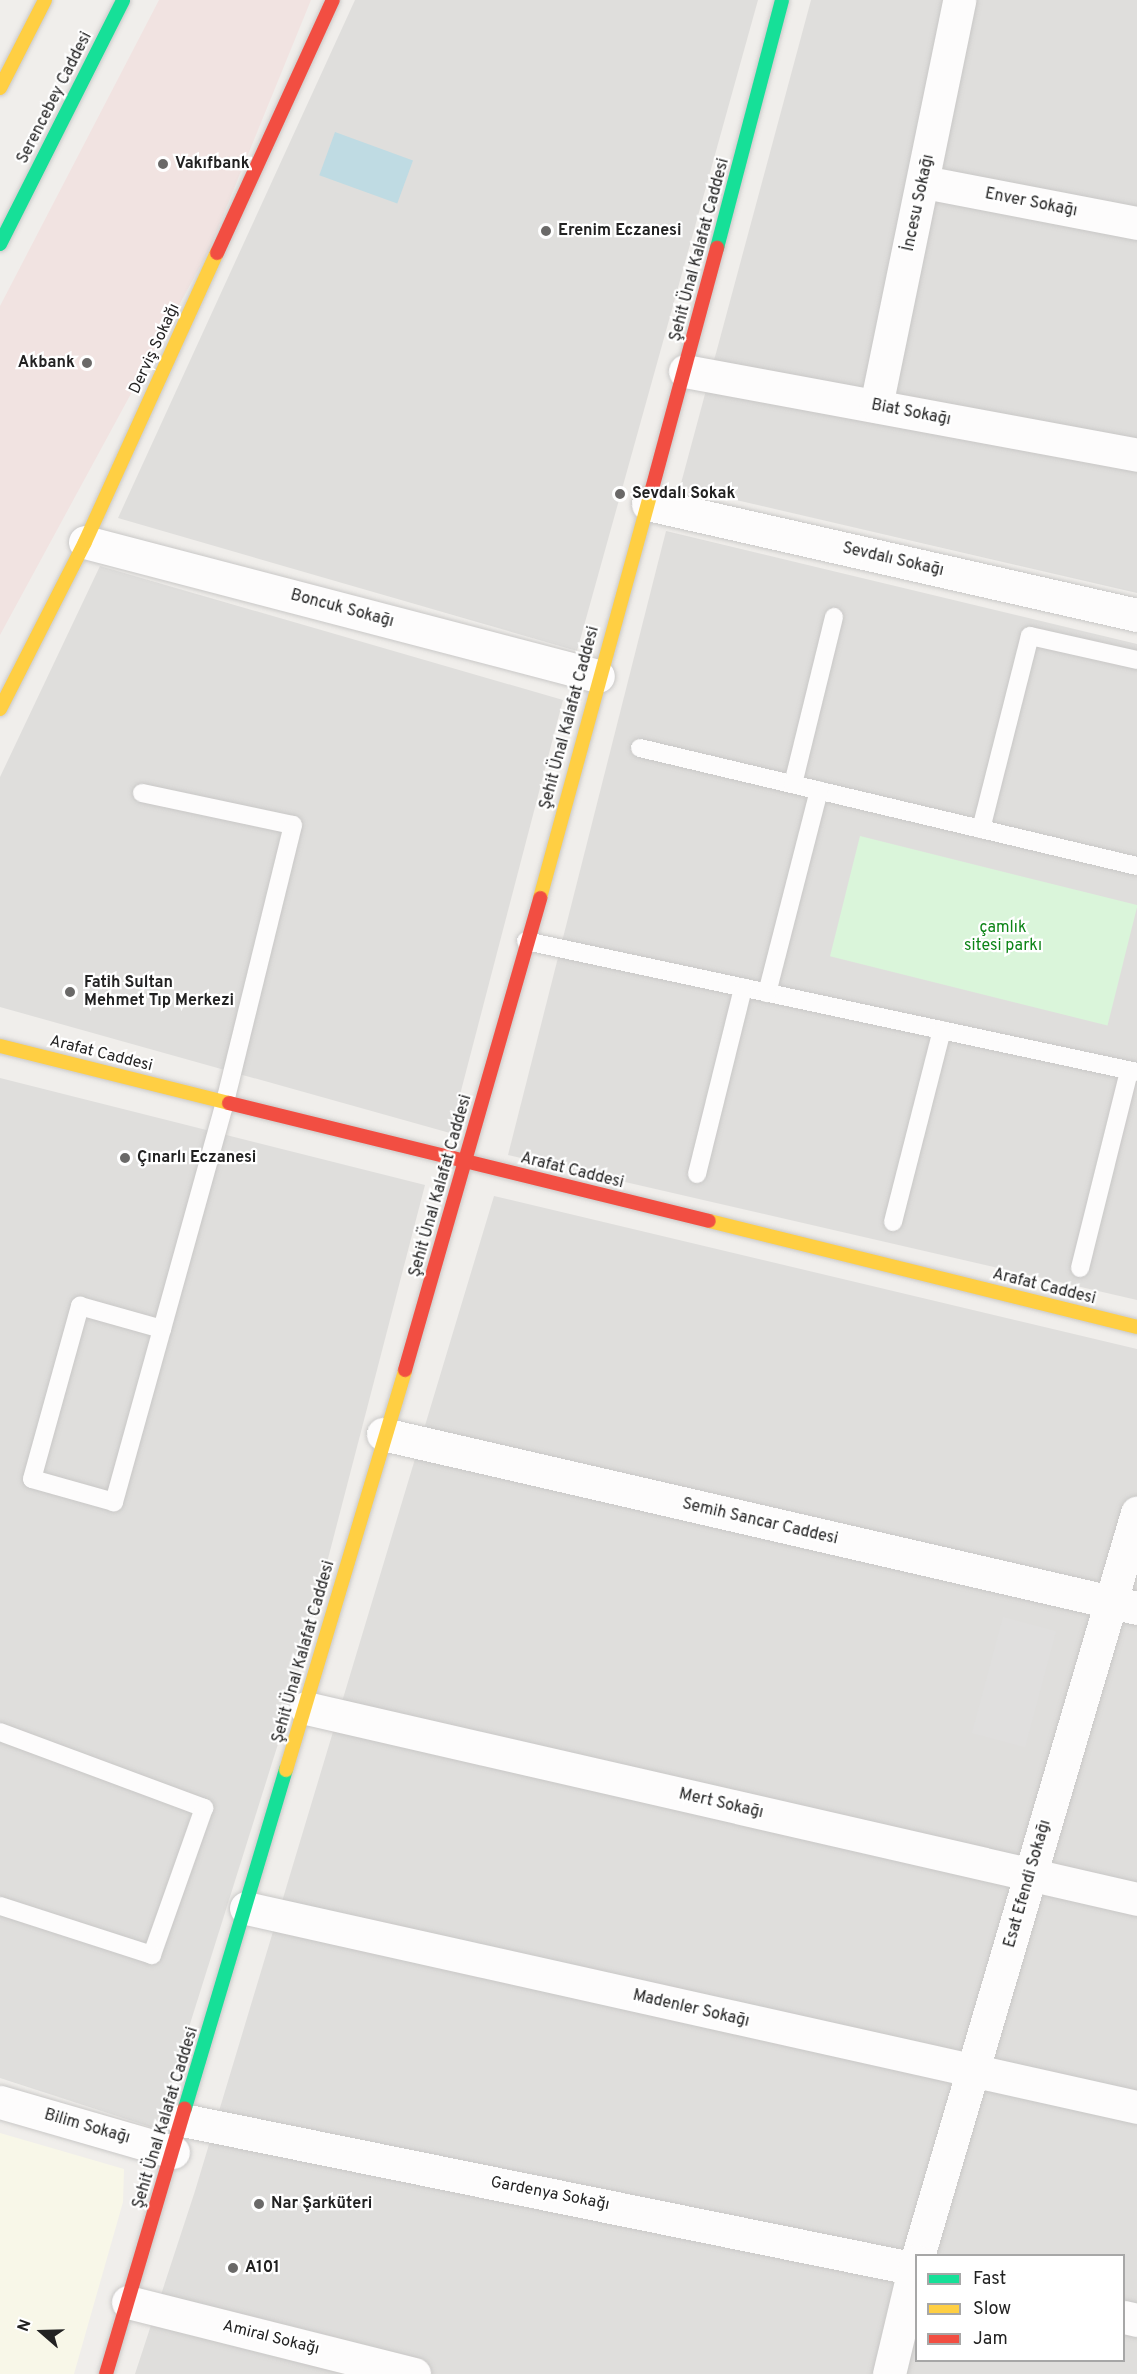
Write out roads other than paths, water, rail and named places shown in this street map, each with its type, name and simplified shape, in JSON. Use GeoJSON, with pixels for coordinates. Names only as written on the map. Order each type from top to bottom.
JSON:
{"type":"FeatureCollection","features":[{"type":"Feature","properties":{"kind":"main road"},"geometry":{"type":"LineString","coordinates":[[0,88],[45,0]]}},
{"type":"Feature","properties":{"kind":"main road","name":"Serencebey Caddesi"},"geometry":{"type":"LineString","coordinates":[[0,244],[123,0]]}},
{"type":"Feature","properties":{"kind":"main road","name":"Derviş Sokağı"},"geometry":{"type":"LineString","coordinates":[[0,709],[85,542],[333,0]]}},
{"type":"Feature","properties":{"kind":"main road","name":"Şehit Ünal Kalafat Caddesi"},"geometry":{"type":"LineString","coordinates":[[106,2374],[306,1708],[383,1434],[467,1162],[598,676],[685,371],[782,0]]}},
{"type":"Feature","properties":{"kind":"main road","name":"Arafat Caddesi"},"geometry":{"type":"LineString","coordinates":[[0,1046],[1137,1327]]}},
{"type":"Feature","properties":{"kind":"street","name":"İncesu Sokağı"},"geometry":{"type":"LineString","coordinates":[[876,406],[924,182],[959,0]]}},
{"type":"Feature","properties":{"kind":"street","name":"Enver Sokağı"},"geometry":{"type":"LineString","coordinates":[[924,182],[1137,223]]}},
{"type":"Feature","properties":{"kind":"street","name":"Biat Sokağı"},"geometry":{"type":"LineString","coordinates":[[685,371],[1137,454]]}},
{"type":"Feature","properties":{"kind":"street","name":"Sevdalı Sokağı"},"geometry":{"type":"LineString","coordinates":[[648,504],[1137,615]]}},
{"type":"Feature","properties":{"kind":"street","name":"Boncuk Sokağı"},"geometry":{"type":"LineString","coordinates":[[85,542],[598,676]]}},
{"type":"Feature","properties":{"kind":"street","name":"Semih Sancar Caddesi"},"geometry":{"type":"LineString","coordinates":[[383,1434],[1124,1606]]}},
{"type":"Feature","properties":{"kind":"street","name":"Esat Efendi Sokağı"},"geometry":{"type":"LineString","coordinates":[[919,2254],[975,2073],[1029,1875],[1124,1606],[1137,1513]]}},
{"type":"Feature","properties":{"kind":"street","name":"Mert Sokağı"},"geometry":{"type":"LineString","coordinates":[[306,1708],[1137,1899]]}},
{"type":"Feature","properties":{"kind":"street","name":"Madenler Sokağı"},"geometry":{"type":"LineString","coordinates":[[246,1908],[975,2073],[1137,2107]]}},
{"type":"Feature","properties":{"kind":"street","name":"Bilim Sokağı"},"geometry":{"type":"LineString","coordinates":[[0,2102],[173,2152]]}},
{"type":"Feature","properties":{"kind":"street","name":"Gardenya Sokağı"},"geometry":{"type":"LineString","coordinates":[[183,2120],[915,2263]]}},
{"type":"Feature","properties":{"kind":"street","name":"Esat Efendi Sokağı"},"geometry":{"type":"LineString","coordinates":[[889,2374],[915,2267]]}},
{"type":"Feature","properties":{"kind":"street","name":"Amiral Sokağı"},"geometry":{"type":"LineString","coordinates":[[128,2302],[414,2374]]}},
{"type":"Feature","properties":{"kind":"lane"},"geometry":{"type":"LineString","coordinates":[[793,784],[834,617]]}},
{"type":"Feature","properties":{"kind":"lane"},"geometry":{"type":"LineString","coordinates":[[981,829],[1030,636],[1137,660]]}},
{"type":"Feature","properties":{"kind":"lane"},"geometry":{"type":"LineString","coordinates":[[640,748],[1137,866]]}},
{"type":"Feature","properties":{"kind":"lane"},"geometry":{"type":"LineString","coordinates":[[767,993],[819,791]]}},
{"type":"Feature","properties":{"kind":"lane"},"geometry":{"type":"LineString","coordinates":[[142,794],[293,825],[225,1102],[114,1502],[32,1479],[80,1306],[162,1329]]}},
{"type":"Feature","properties":{"kind":"lane"},"geometry":{"type":"LineString","coordinates":[[526,941],[1133,1071],[1080,1268]]}},
{"type":"Feature","properties":{"kind":"lane"},"geometry":{"type":"LineString","coordinates":[[697,1174],[743,988]]}},
{"type":"Feature","properties":{"kind":"lane"},"geometry":{"type":"LineString","coordinates":[[893,1222],[942,1030]]}},
{"type":"Feature","properties":{"kind":"lane"},"geometry":{"type":"LineString","coordinates":[[0,1732],[204,1808],[152,1955],[0,1905]]}},
{"type":"Feature","properties":{"kind":"water"},"geometry":{"type":"Polygon","coordinates":[[[335,132],[413,160],[397,204],[319,175],[335,132]]]}},
{"type":"Feature","properties":{"kind":"place","name":"Vakıfbank"},"geometry":{"type":"Point","coordinates":[163,164]}},
{"type":"Feature","properties":{"kind":"place","name":"Erenim Eczanesi"},"geometry":{"type":"Point","coordinates":[546,231]}},
{"type":"Feature","properties":{"kind":"place","name":"Akbank"},"geometry":{"type":"Point","coordinates":[87,363]}},
{"type":"Feature","properties":{"kind":"place","name":"Sevdalı Sokak"},"geometry":{"type":"Point","coordinates":[620,494]}},
{"type":"Feature","properties":{"kind":"place","name":"Fatih Sultan Mehmet Tıp Merkezi"},"geometry":{"type":"Point","coordinates":[70,992]}},
{"type":"Feature","properties":{"kind":"place","name":"Çınarlı Eczanesi"},"geometry":{"type":"Point","coordinates":[125,1158]}},
{"type":"Feature","properties":{"kind":"place","name":"Nar Şarküteri"},"geometry":{"type":"Point","coordinates":[259,2204]}},
{"type":"Feature","properties":{"kind":"place","name":"A101"},"geometry":{"type":"Point","coordinates":[233,2268]}},
{"type":"Feature","properties":{"kind":"park label","name":"çamlık sitesi parkı"},"geometry":{"type":"Point","coordinates":[1003,937]}}]}
